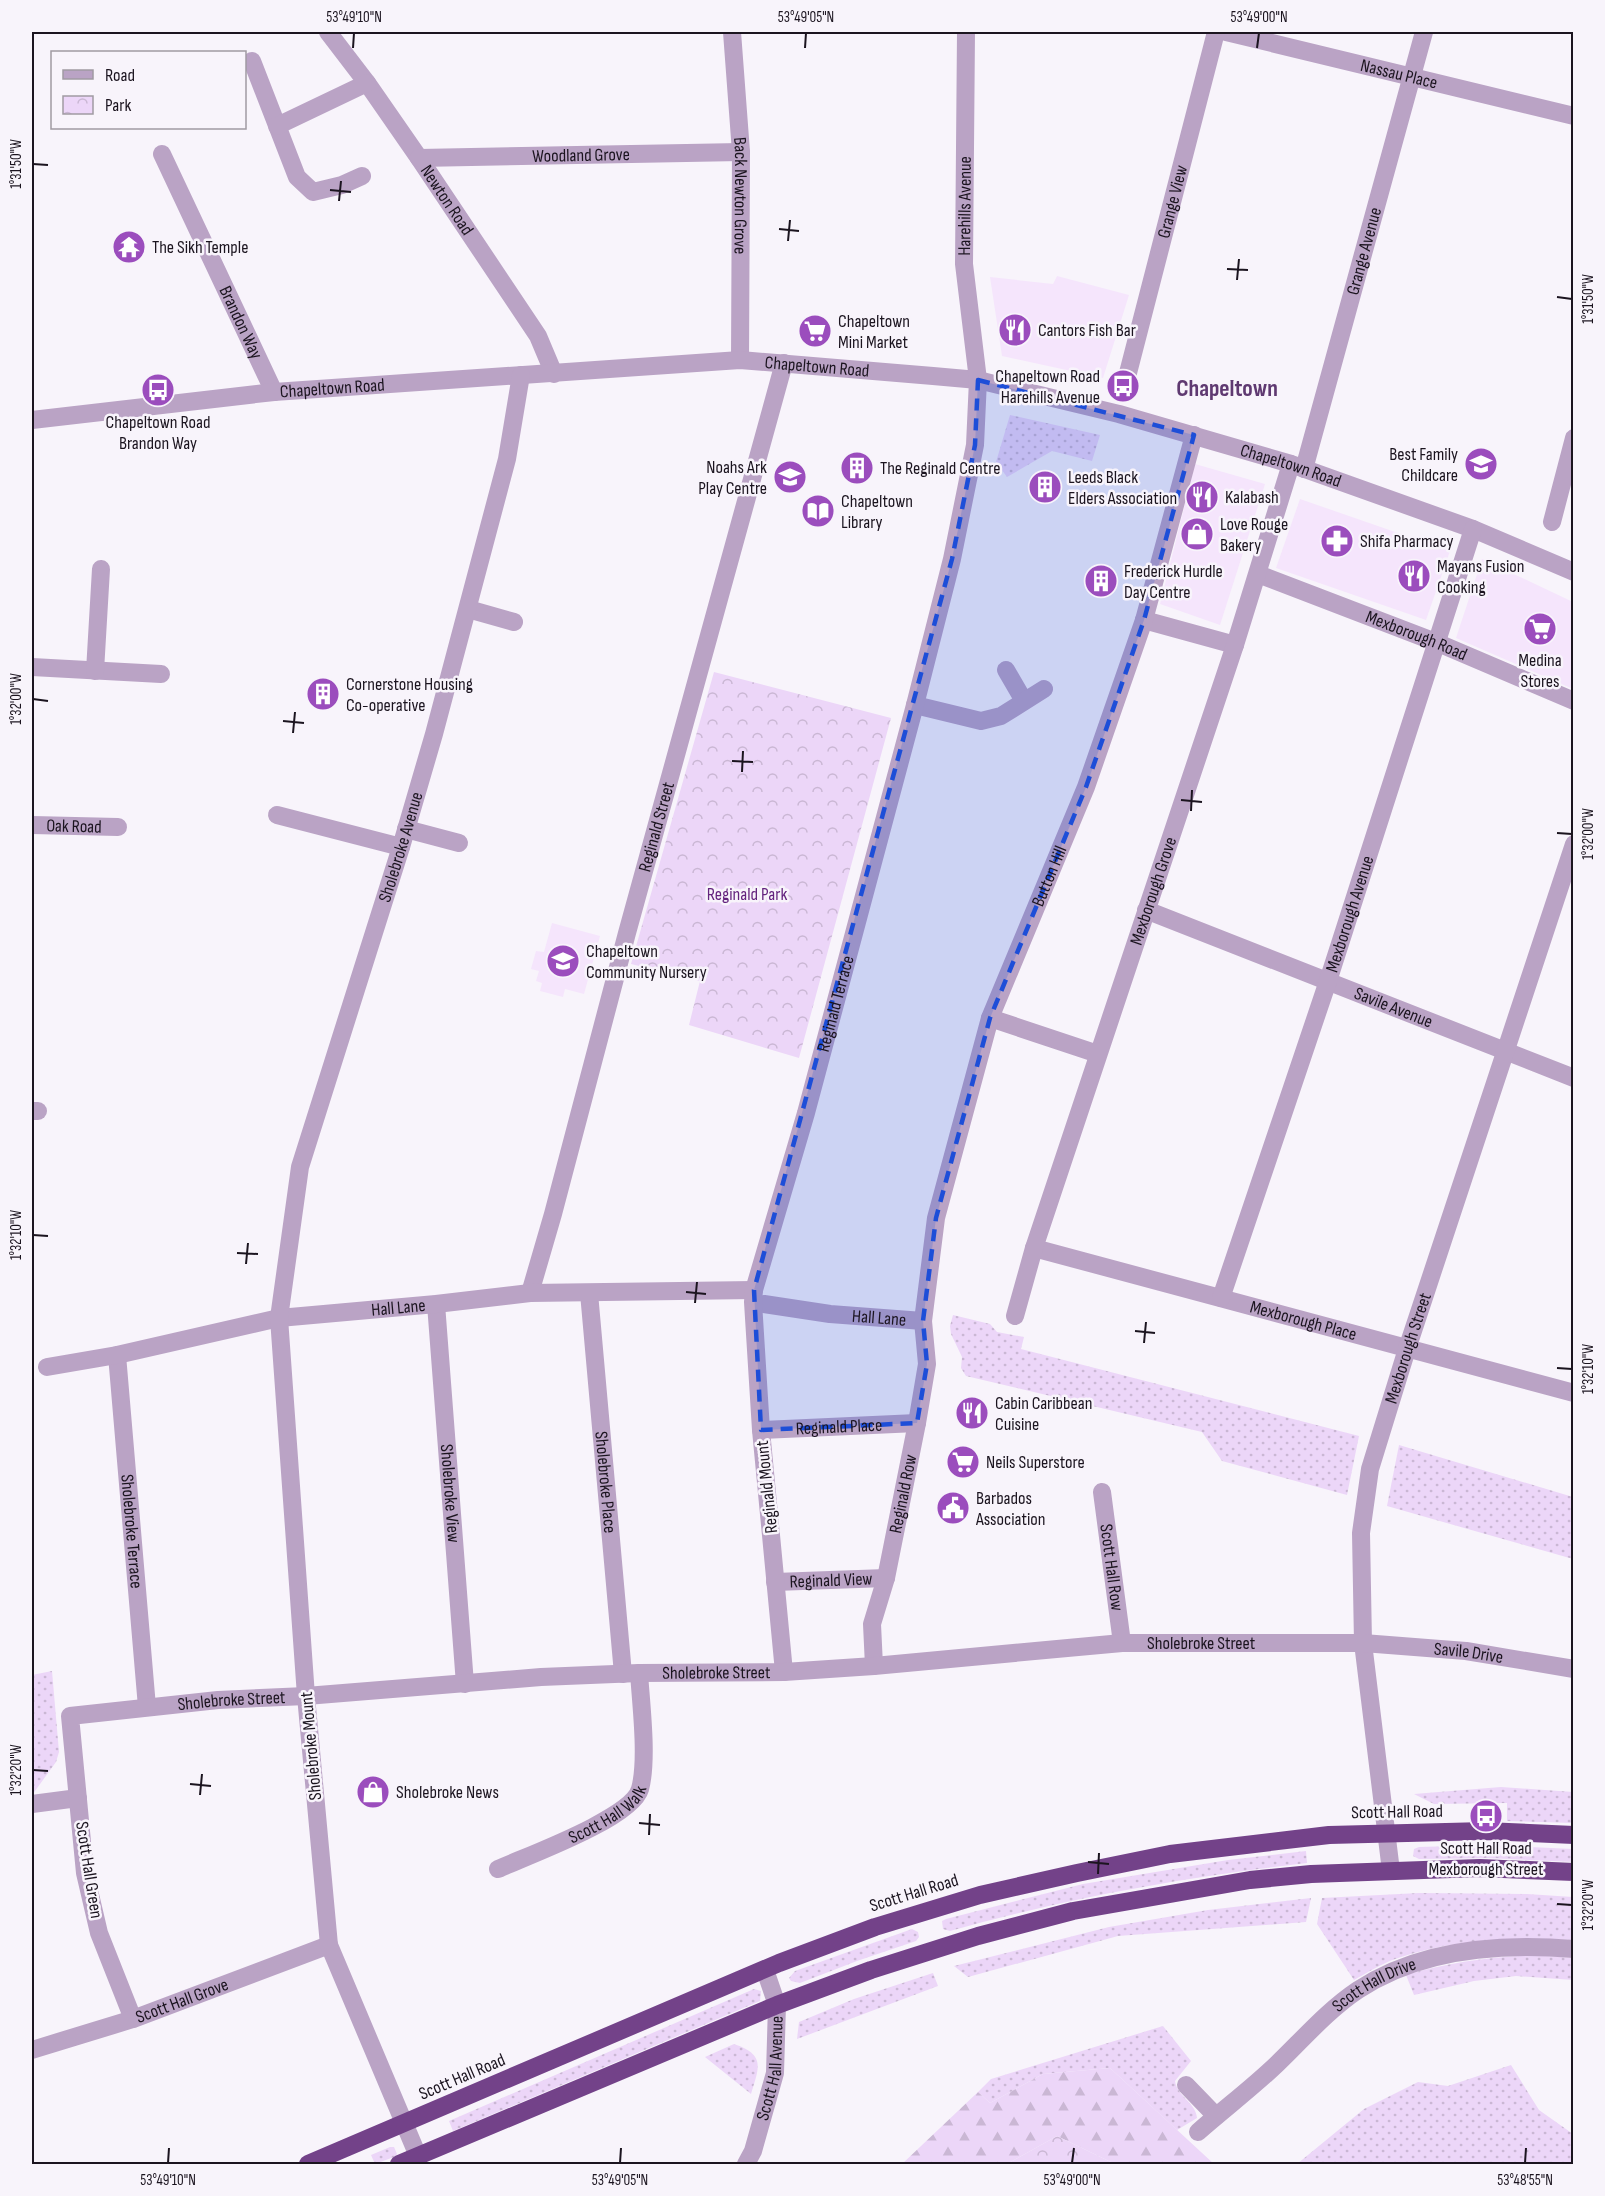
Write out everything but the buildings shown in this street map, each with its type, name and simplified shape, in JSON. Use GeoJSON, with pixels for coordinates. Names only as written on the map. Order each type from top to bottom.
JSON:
{"type":"FeatureCollection","features":[{"type":"Feature","properties":{"kind":"highway","name":"Scott Hall Road"},"geometry":{"type":"LineString","coordinates":[[308,2164],[405,2125],[765,1970],[875,1927],[980,1895],[1170,1854],[1329,1835],[1485,1832],[1574,1835]]}},
{"type":"Feature","properties":{"kind":"highway"},"geometry":{"type":"LineString","coordinates":[[399,2164],[777,2005],[871,1970],[978,1936],[1073,1911],[1250,1880],[1311,1874],[1480,1868],[1574,1872]]}},
{"type":"Feature","properties":{"kind":"street","name":"Back Newton Grove"},"geometry":{"type":"LineString","coordinates":[[732,32],[741,152],[740,360]]}},
{"type":"Feature","properties":{"kind":"street","name":"Harehills Avenue"},"geometry":{"type":"LineString","coordinates":[[966,32],[964,264],[978,380]]}},
{"type":"Feature","properties":{"kind":"street","name":"Grange View"},"geometry":{"type":"LineString","coordinates":[[1128,373],[1216,32]]}},
{"type":"Feature","properties":{"kind":"street","name":"Nassau Place"},"geometry":{"type":"LineString","coordinates":[[1226,32],[1574,116]]}},
{"type":"Feature","properties":{"kind":"street","name":"Grange Avenue"},"geometry":{"type":"LineString","coordinates":[[1298,467],[1424,32]]}},
{"type":"Feature","properties":{"kind":"street","name":"Newton Road"},"geometry":{"type":"LineString","coordinates":[[338,35],[367,83],[538,336],[554,374]]}},
{"type":"Feature","properties":{"kind":"street"},"geometry":{"type":"LineString","coordinates":[[252,61],[297,177],[314,192],[342,185],[362,176]]}},
{"type":"Feature","properties":{"kind":"street"},"geometry":{"type":"LineString","coordinates":[[277,126],[367,83]]}},
{"type":"Feature","properties":{"kind":"street","name":"Woodland Grove"},"geometry":{"type":"LineString","coordinates":[[419,158],[741,152]]}},
{"type":"Feature","properties":{"kind":"street","name":"Brandon Way"},"geometry":{"type":"LineString","coordinates":[[162,154],[274,392]]}},
{"type":"Feature","properties":{"kind":"street","name":"Chapeltown Road"},"geometry":{"type":"LineString","coordinates":[[32,420],[274,392],[740,360],[978,380],[1119,414],[1298,467],[1473,529],[1574,572]]}},
{"type":"Feature","properties":{"kind":"street","name":"Reginald Street"},"geometry":{"type":"LineString","coordinates":[[530,1293],[784,363]]}},
{"type":"Feature","properties":{"kind":"street","name":"Sholebroke Avenue"},"geometry":{"type":"LineString","coordinates":[[279,1318],[300,1167],[401,847],[468,609],[507,459],[521,375]]}},
{"type":"Feature","properties":{"kind":"street","name":"Reginald Terrace"},"geometry":{"type":"LineString","coordinates":[[757,1299],[952,559],[975,445],[978,380]]}},
{"type":"Feature","properties":{"kind":"street","name":"Button Hill"},"geometry":{"type":"LineString","coordinates":[[923,1321],[936,1218],[990,1018],[1086,787],[1144,620],[1194,435]]}},
{"type":"Feature","properties":{"kind":"street"},"geometry":{"type":"LineString","coordinates":[[1552,522],[1574,438]]}},
{"type":"Feature","properties":{"kind":"street","name":"Mexborough Grove"},"geometry":{"type":"LineString","coordinates":[[1015,1316],[1034,1248],[1258,574],[1298,467]]}},
{"type":"Feature","properties":{"kind":"street","name":"Mexborough Avenue"},"geometry":{"type":"LineString","coordinates":[[1221,1298],[1328,981],[1473,529]]}},
{"type":"Feature","properties":{"kind":"street"},"geometry":{"type":"LineString","coordinates":[[95,671],[101,569]]}},
{"type":"Feature","properties":{"kind":"street","name":"Mexborough Road"},"geometry":{"type":"LineString","coordinates":[[1258,574],[1438,643],[1574,701]]}},
{"type":"Feature","properties":{"kind":"street"},"geometry":{"type":"LineString","coordinates":[[468,609],[514,622]]}},
{"type":"Feature","properties":{"kind":"street"},"geometry":{"type":"LineString","coordinates":[[1144,620],[1235,645]]}},
{"type":"Feature","properties":{"kind":"street"},"geometry":{"type":"LineString","coordinates":[[32,668],[160,674]]}},
{"type":"Feature","properties":{"kind":"street"},"geometry":{"type":"LineString","coordinates":[[1006,670],[1024,701]]}},
{"type":"Feature","properties":{"kind":"street"},"geometry":{"type":"LineString","coordinates":[[915,705],[981,722],[1001,716],[1044,688]]}},
{"type":"Feature","properties":{"kind":"street"},"geometry":{"type":"LineString","coordinates":[[278,815],[401,847]]}},
{"type":"Feature","properties":{"kind":"street","name":"Oak Road"},"geometry":{"type":"LineString","coordinates":[[32,825],[118,827]]}},
{"type":"Feature","properties":{"kind":"street"},"geometry":{"type":"LineString","coordinates":[[406,829],[459,843]]}},
{"type":"Feature","properties":{"kind":"street","name":"Mexborough Street"},"geometry":{"type":"LineString","coordinates":[[1392,1871],[1363,1643],[1361,1533],[1370,1469],[1407,1349],[1574,844]]}},
{"type":"Feature","properties":{"kind":"street","name":"Savile Avenue"},"geometry":{"type":"LineString","coordinates":[[1146,910],[1574,1078]]}},
{"type":"Feature","properties":{"kind":"street"},"geometry":{"type":"LineString","coordinates":[[990,1018],[1098,1054]]}},
{"type":"Feature","properties":{"kind":"street","name":"Mexborough Place"},"geometry":{"type":"LineString","coordinates":[[1034,1248],[1574,1393]]}},
{"type":"Feature","properties":{"kind":"street","name":"Hall Lane"},"geometry":{"type":"LineString","coordinates":[[47,1367],[117,1355],[279,1318],[530,1293],[757,1299],[830,1314],[923,1321]]}},
{"type":"Feature","properties":{"kind":"street","name":"Sholebroke Place"},"geometry":{"type":"LineString","coordinates":[[589,1293],[631,1673]]}},
{"type":"Feature","properties":{"kind":"street","name":"Reginald Mount"},"geometry":{"type":"LineString","coordinates":[[757,1299],[761,1430],[784,1672]]}},
{"type":"Feature","properties":{"kind":"street","name":"Sholebroke View"},"geometry":{"type":"LineString","coordinates":[[436,1304],[465,1684]]}},
{"type":"Feature","properties":{"kind":"street","name":"Sholebroke Mount"},"geometry":{"type":"LineString","coordinates":[[279,1318],[306,1696],[329,1945],[418,2156]]}},
{"type":"Feature","properties":{"kind":"street","name":"Reginald Row"},"geometry":{"type":"LineString","coordinates":[[874,1666],[872,1624],[886,1578],[927,1364],[923,1321]]}},
{"type":"Feature","properties":{"kind":"street","name":"Sholebroke Terrace"},"geometry":{"type":"LineString","coordinates":[[117,1355],[147,1707]]}},
{"type":"Feature","properties":{"kind":"street","name":"Reginald Place"},"geometry":{"type":"LineString","coordinates":[[761,1430],[917,1423]]}},
{"type":"Feature","properties":{"kind":"street","name":"Scott Hall Row"},"geometry":{"type":"LineString","coordinates":[[1102,1492],[1122,1643]]}},
{"type":"Feature","properties":{"kind":"street","name":"Reginald View"},"geometry":{"type":"LineString","coordinates":[[775,1582],[886,1578]]}},
{"type":"Feature","properties":{"kind":"street","name":"Sholebroke Street"},"geometry":{"type":"LineString","coordinates":[[70,1716],[218,1700],[631,1673],[784,1672],[874,1666],[1122,1643],[1363,1643]]}},
{"type":"Feature","properties":{"kind":"street","name":"Savile Drive"},"geometry":{"type":"LineString","coordinates":[[1363,1643],[1466,1651],[1574,1669]]}},
{"type":"Feature","properties":{"kind":"street","name":"Scott Hall Walk"},"geometry":{"type":"LineString","coordinates":[[498,1869],[578,1834],[622,1811],[640,1791],[643,1758],[631,1673]]}},
{"type":"Feature","properties":{"kind":"street","name":"Scott Hall Green"},"geometry":{"type":"LineString","coordinates":[[70,1716],[85,1873],[99,1933],[133,2019]]}},
{"type":"Feature","properties":{"kind":"street"},"geometry":{"type":"LineString","coordinates":[[32,1804],[78,1798]]}},
{"type":"Feature","properties":{"kind":"street","name":"Scott Hall Grove"},"geometry":{"type":"LineString","coordinates":[[32,2050],[133,2019],[329,1945]]}},
{"type":"Feature","properties":{"kind":"street","name":"Scott Hall Drive"},"geometry":{"type":"LineString","coordinates":[[1198,2132],[1357,1991],[1399,1968],[1439,1956],[1489,1949],[1525,1947],[1574,1949]]}},
{"type":"Feature","properties":{"kind":"street","name":"Scott Hall Avenue"},"geometry":{"type":"LineString","coordinates":[[746,2164],[753,2151],[775,2073],[777,2005],[765,1970]]}},
{"type":"Feature","properties":{"kind":"street"},"geometry":{"type":"LineString","coordinates":[[1186,2085],[1216,2116]]}},
{"type":"Feature","properties":{"kind":"highlighted area"},"geometry":{"type":"Polygon","coordinates":[[[978,380],[1194,435],[1144,620],[1086,787],[990,1018],[936,1218],[923,1321],[927,1364],[917,1423],[761,1430],[754,1290],[952,559],[975,445],[978,380]]]}},
{"type":"Feature","properties":{"kind":"shaded area"},"geometry":{"type":"Polygon","coordinates":[[[1057,276],[1129,295],[1103,378],[1002,356],[990,277],[1053,284],[1057,276]]]}},
{"type":"Feature","properties":{"kind":"shaded area"},"geometry":{"type":"Polygon","coordinates":[[[1195,464],[1265,484],[1220,625],[1160,604],[1195,464]]]}},
{"type":"Feature","properties":{"kind":"shaded area"},"geometry":{"type":"Polygon","coordinates":[[[1300,499],[1450,551],[1426,620],[1276,568],[1300,499]]]}},
{"type":"Feature","properties":{"kind":"shaded area"},"geometry":{"type":"Polygon","coordinates":[[[1482,559],[1573,602],[1573,689],[1456,638],[1482,559]]]}},
{"type":"Feature","properties":{"kind":"shaded area","name":"Chapeltown Community Nursery"},"geometry":{"type":"Polygon","coordinates":[[[552,923],[600,936],[584,994],[565,989],[563,997],[540,991],[542,983],[536,981],[539,971],[531,969],[536,951],[544,952],[552,923]]]}},
{"type":"Feature","properties":{"kind":"green space"},"geometry":{"type":"Polygon","coordinates":[[[1010,415],[1100,435],[1092,461],[1052,451],[1007,477],[996,462],[1010,415]]]}},
{"type":"Feature","properties":{"kind":"green space","name":"Reginald Park"},"geometry":{"type":"Polygon","coordinates":[[[714,672],[891,718],[799,1058],[689,1025],[700,981],[631,964],[714,672]]]}},
{"type":"Feature","properties":{"kind":"green space"},"geometry":{"type":"Polygon","coordinates":[[[953,1315],[990,1324],[997,1332],[1024,1337],[1021,1349],[1359,1436],[1347,1495],[1222,1461],[1202,1432],[966,1376],[961,1368],[962,1357],[951,1334],[950,1326],[953,1315]]]}},
{"type":"Feature","properties":{"kind":"green space"},"geometry":{"type":"Polygon","coordinates":[[[1399,1445],[1573,1497],[1573,1559],[1387,1506],[1399,1445]]]}},
{"type":"Feature","properties":{"kind":"green space"},"geometry":{"type":"Polygon","coordinates":[[[52,1671],[59,1752],[56,1762],[32,1794],[32,1675],[52,1671]]]}},
{"type":"Feature","properties":{"kind":"green space"},"geometry":{"type":"Polygon","coordinates":[[[1501,1787],[1573,1792],[1573,1823],[1507,1821],[1507,1803],[1434,1804],[1414,1794],[1501,1787]]]}},
{"type":"Feature","properties":{"kind":"green space"},"geometry":{"type":"Polygon","coordinates":[[[1490,1845],[1573,1849],[1573,1862],[1488,1858],[1419,1859],[1413,1856],[1414,1849],[1419,1847],[1490,1845]]]}},
{"type":"Feature","properties":{"kind":"green space"},"geometry":{"type":"Polygon","coordinates":[[[1306,1851],[1307,1863],[1127,1890],[1038,1908],[950,1931],[943,1929],[942,1921],[946,1919],[1083,1884],[1228,1860],[1306,1851]]]}},
{"type":"Feature","properties":{"kind":"green space"},"geometry":{"type":"Polygon","coordinates":[[[1419,1893],[1527,1894],[1573,1897],[1573,1940],[1505,1939],[1438,1947],[1395,1959],[1354,1980],[1317,1924],[1322,1898],[1419,1893]]]}},
{"type":"Feature","properties":{"kind":"green space"},"geometry":{"type":"Polygon","coordinates":[[[1311,1898],[1306,1922],[1118,1936],[968,1977],[954,1966],[1109,1927],[1208,1910],[1311,1898]]]}},
{"type":"Feature","properties":{"kind":"green space"},"geometry":{"type":"Polygon","coordinates":[[[912,1929],[918,1932],[919,1937],[916,1941],[800,1983],[791,1981],[789,1978],[795,1971],[912,1929]]]}},
{"type":"Feature","properties":{"kind":"green space"},"geometry":{"type":"Polygon","coordinates":[[[1537,1955],[1573,1958],[1573,1980],[1516,1976],[1474,1981],[1414,1995],[1406,1975],[1471,1961],[1537,1955]]]}},
{"type":"Feature","properties":{"kind":"green space"},"geometry":{"type":"Polygon","coordinates":[[[933,1973],[938,1986],[797,2039],[799,2022],[854,1999],[933,1973]]]}},
{"type":"Feature","properties":{"kind":"green space"},"geometry":{"type":"Polygon","coordinates":[[[754,1989],[761,1991],[760,2001],[453,2131],[449,2121],[754,1989]]]}},
{"type":"Feature","properties":{"kind":"green space"},"geometry":{"type":"Polygon","coordinates":[[[1163,2026],[1191,2061],[1175,2081],[1197,2118],[1177,2130],[1110,2068],[1043,2074],[990,2103],[978,2092],[991,2079],[1163,2026]]]}},
{"type":"Feature","properties":{"kind":"green space"},"geometry":{"type":"Polygon","coordinates":[[[734,2044],[744,2048],[756,2058],[758,2069],[751,2094],[705,2057],[734,2044]]]}},
{"type":"Feature","properties":{"kind":"green space"},"geometry":{"type":"Polygon","coordinates":[[[1511,2065],[1539,2110],[1573,2134],[1573,2164],[1297,2164],[1364,2109],[1418,2082],[1448,2086],[1511,2065]]]}},
{"type":"Feature","properties":{"kind":"green space"},"geometry":{"type":"Polygon","coordinates":[[[1110,2068],[1214,2164],[1115,2164],[1057,2136],[1007,2164],[902,2164],[978,2092],[990,2103],[1043,2074],[1110,2068]]]}},
{"type":"Feature","properties":{"kind":"green space"},"geometry":{"type":"Polygon","coordinates":[[[1057,2136],[1115,2164],[1007,2164],[1057,2136]]]}},
{"type":"Feature","properties":{"kind":"green space"},"geometry":{"type":"Polygon","coordinates":[[[394,2147],[397,2154],[375,2164],[371,2155],[394,2147]]]}},
{"type":"Feature","properties":{"kind":"place","name":"The Sikh Temple"},"geometry":{"type":"Point","coordinates":[129,247]}},
{"type":"Feature","properties":{"kind":"place","name":"Cantors Fish Bar"},"geometry":{"type":"Point","coordinates":[1015,330]}},
{"type":"Feature","properties":{"kind":"place","name":"Chapeltown Mini Market"},"geometry":{"type":"Point","coordinates":[815,331]}},
{"type":"Feature","properties":{"kind":"place","name":"Chapeltown Road Harehills Avenue"},"geometry":{"type":"Point","coordinates":[1123,386]}},
{"type":"Feature","properties":{"kind":"place","name":"Chapeltown Road Brandon Way"},"geometry":{"type":"Point","coordinates":[158,390]}},
{"type":"Feature","properties":{"kind":"place","name":"Best Family Childcare"},"geometry":{"type":"Point","coordinates":[1481,464]}},
{"type":"Feature","properties":{"kind":"place","name":"The Reginald Centre"},"geometry":{"type":"Point","coordinates":[857,468]}},
{"type":"Feature","properties":{"kind":"place","name":"Noahs Ark Play Centre"},"geometry":{"type":"Point","coordinates":[790,477]}},
{"type":"Feature","properties":{"kind":"place","name":"Leeds Black Elders Association"},"geometry":{"type":"Point","coordinates":[1045,487]}},
{"type":"Feature","properties":{"kind":"place","name":"Kalabash"},"geometry":{"type":"Point","coordinates":[1202,497]}},
{"type":"Feature","properties":{"kind":"place","name":"Chapeltown Library"},"geometry":{"type":"Point","coordinates":[818,511]}},
{"type":"Feature","properties":{"kind":"place","name":"Love Rouge Bakery"},"geometry":{"type":"Point","coordinates":[1197,534]}},
{"type":"Feature","properties":{"kind":"place","name":"Shifa Pharmacy"},"geometry":{"type":"Point","coordinates":[1337,541]}},
{"type":"Feature","properties":{"kind":"place","name":"Mayans Fusion Cooking"},"geometry":{"type":"Point","coordinates":[1414,576]}},
{"type":"Feature","properties":{"kind":"place","name":"Frederick Hurdle Day Centre"},"geometry":{"type":"Point","coordinates":[1101,581]}},
{"type":"Feature","properties":{"kind":"place","name":"Medina Stores"},"geometry":{"type":"Point","coordinates":[1540,629]}},
{"type":"Feature","properties":{"kind":"place","name":"Cornerstone Housing Co-operative"},"geometry":{"type":"Point","coordinates":[323,694]}},
{"type":"Feature","properties":{"kind":"place","name":"Chapeltown Community Nursery"},"geometry":{"type":"Point","coordinates":[563,961]}},
{"type":"Feature","properties":{"kind":"place","name":"Cabin Caribbean Cuisine"},"geometry":{"type":"Point","coordinates":[972,1413]}},
{"type":"Feature","properties":{"kind":"place","name":"Neils Superstore"},"geometry":{"type":"Point","coordinates":[963,1462]}},
{"type":"Feature","properties":{"kind":"place","name":"Barbados Association"},"geometry":{"type":"Point","coordinates":[953,1508]}},
{"type":"Feature","properties":{"kind":"place","name":"Sholebroke News"},"geometry":{"type":"Point","coordinates":[373,1792]}},
{"type":"Feature","properties":{"kind":"place","name":"Scott Hall Road Mexborough Street"},"geometry":{"type":"Point","coordinates":[1486,1816]}},
{"type":"Feature","properties":{"kind":"district","name":"Chapeltown"},"geometry":{"type":"Point","coordinates":[1227,388]}}]}
